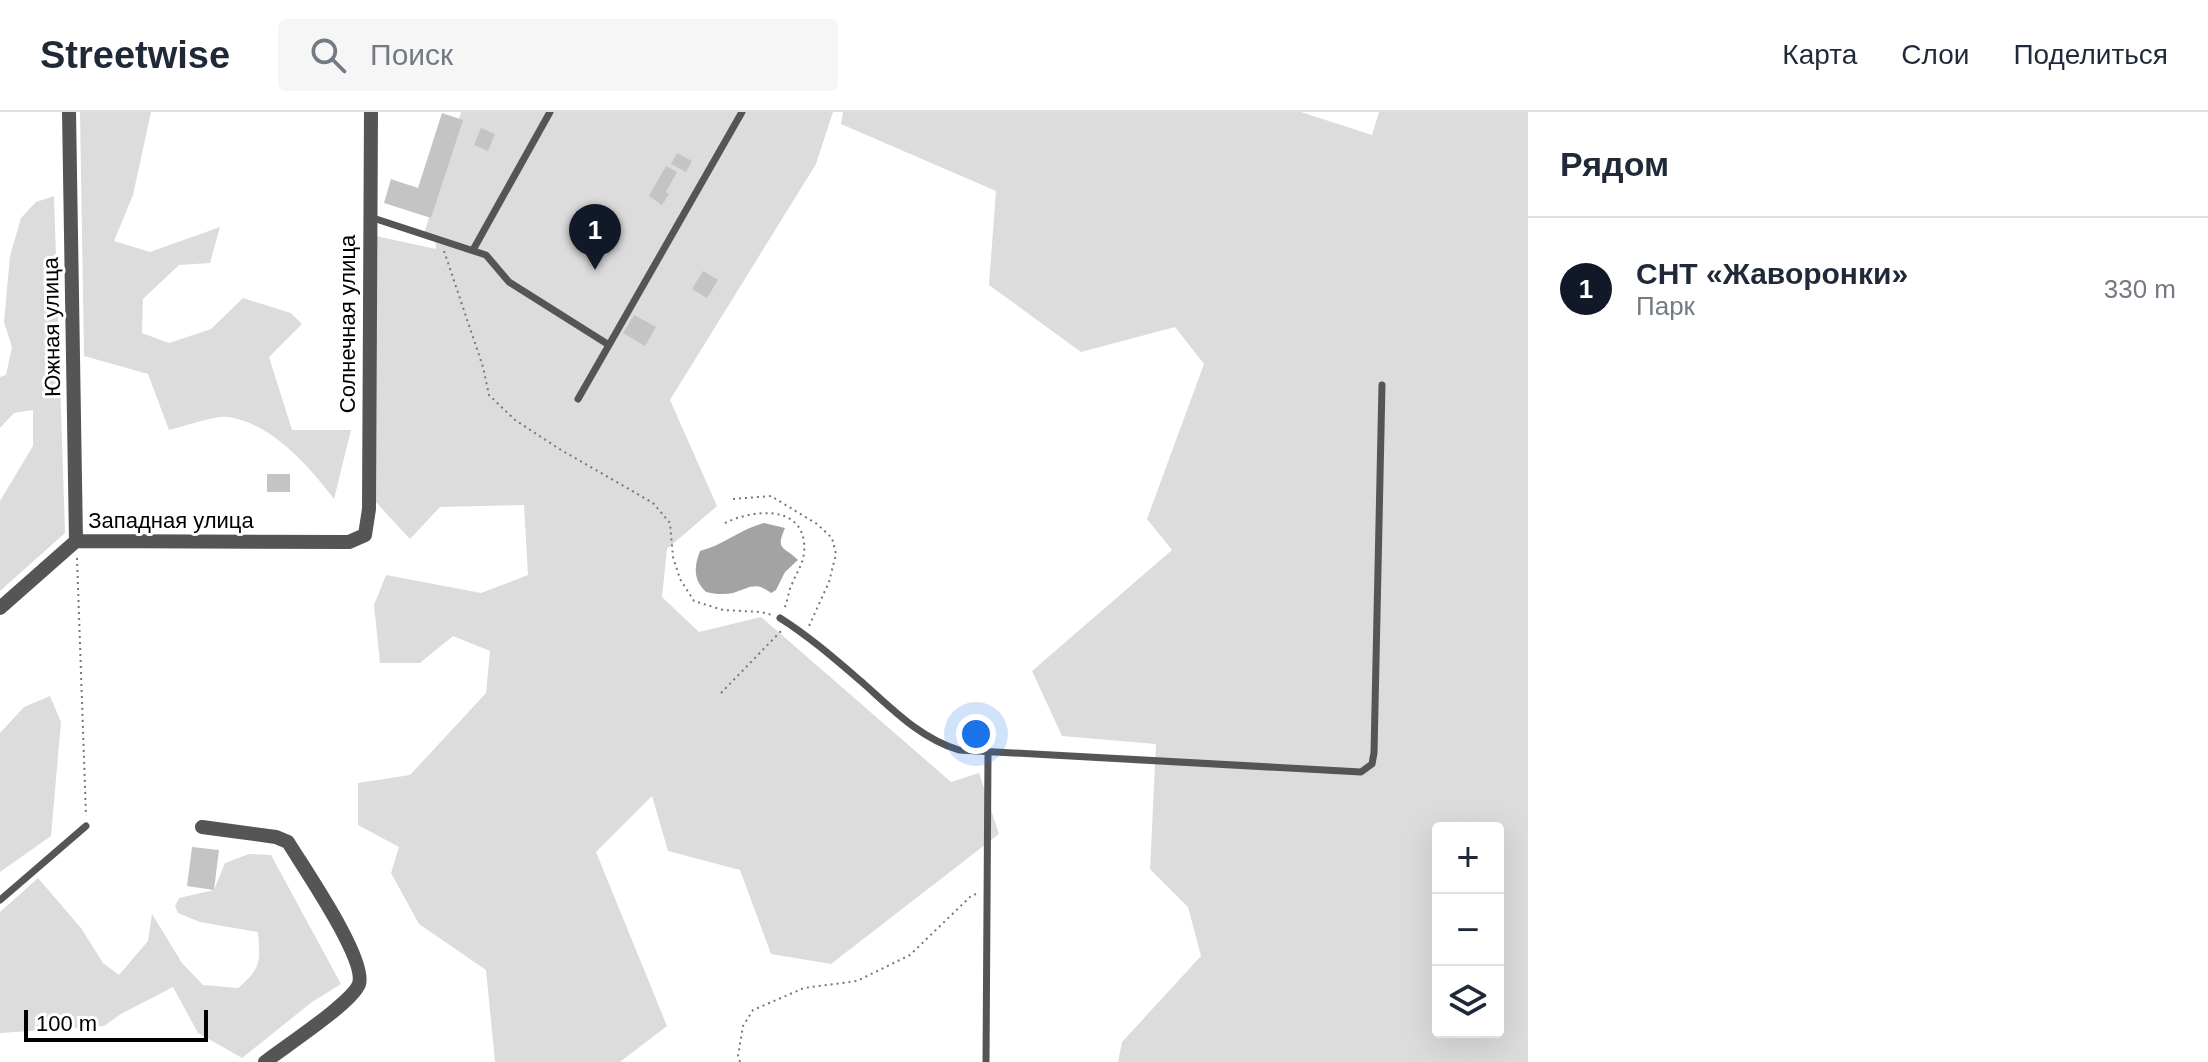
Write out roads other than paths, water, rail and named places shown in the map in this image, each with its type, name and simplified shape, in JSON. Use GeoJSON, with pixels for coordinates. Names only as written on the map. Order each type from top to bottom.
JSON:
{"type":"FeatureCollection","features":[{"type":"Feature","properties":{"kind":"street","name":"Южная улица"},"geometry":{"type":"LineString","coordinates":[[69,112],[76,541]]}},
{"type":"Feature","properties":{"kind":"street","name":"Солнечная улица"},"geometry":{"type":"LineString","coordinates":[[365,535],[368,524],[371,112]]}},
{"type":"Feature","properties":{"kind":"street","name":"Западная улица"},"geometry":{"type":"LineString","coordinates":[[0,608],[76,541],[349,542],[365,535]]}},
{"type":"Feature","properties":{"kind":"street"},"geometry":{"type":"LineString","coordinates":[[202,827],[267,835],[288,842],[344,933],[360,973],[359,985],[344,1002],[265,1062]]}},
{"type":"Feature","properties":{"kind":"lane"},"geometry":{"type":"LineString","coordinates":[[473,250],[550,112]]}},
{"type":"Feature","properties":{"kind":"lane"},"geometry":{"type":"LineString","coordinates":[[578,399],[742,112]]}},
{"type":"Feature","properties":{"kind":"lane"},"geometry":{"type":"LineString","coordinates":[[370,217],[486,255],[509,282],[609,345]]}},
{"type":"Feature","properties":{"kind":"lane"},"geometry":{"type":"LineString","coordinates":[[780,618],[806,635],[885,704],[931,739],[959,750],[1352,773],[1368,768],[1373,759],[1375,740],[1382,385]]}},
{"type":"Feature","properties":{"kind":"lane"},"geometry":{"type":"LineString","coordinates":[[986,1062],[988,753]]}},
{"type":"Feature","properties":{"kind":"lane"},"geometry":{"type":"LineString","coordinates":[[0,900],[86,826]]}},
{"type":"Feature","properties":{"kind":"place","name":"СНТ «Жаворонки»"},"geometry":{"type":"Point","coordinates":[595,270]}}]}
